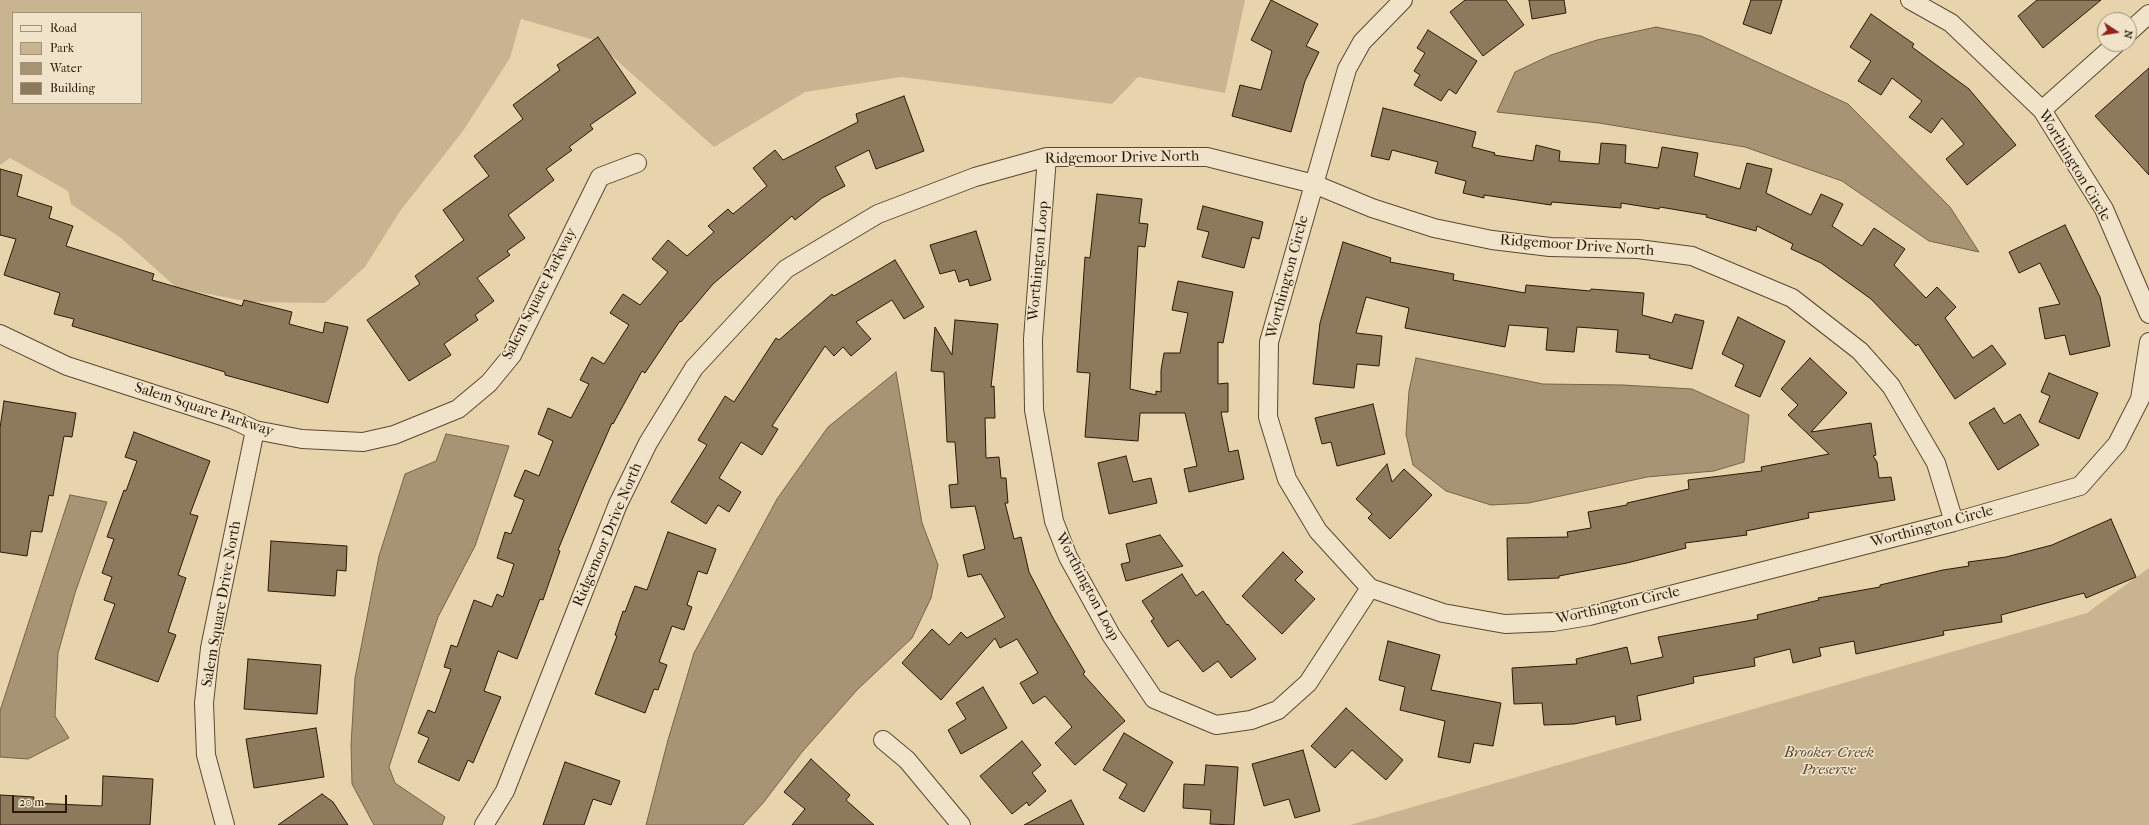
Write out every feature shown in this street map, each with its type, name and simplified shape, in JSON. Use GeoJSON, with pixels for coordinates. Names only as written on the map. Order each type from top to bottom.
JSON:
{"type":"FeatureCollection","features":[{"type":"Feature","properties":{"kind":"street","name":"Worthington Circle"},"geometry":{"type":"LineString","coordinates":[[1403,0],[1362,42],[1347,69],[1269,342],[1268,417],[1287,479],[1318,531],[1370,588],[1443,613],[1505,624],[1553,622],[1589,616],[1954,522],[2080,486],[2116,444],[2140,399],[2149,342]]}},
{"type":"Feature","properties":{"kind":"street","name":"Worthington Circle"},"geometry":{"type":"LineString","coordinates":[[1910,0],[1951,23],[2042,110],[2104,209],[2149,314]]}},
{"type":"Feature","properties":{"kind":"street"},"geometry":{"type":"LineString","coordinates":[[2137,25],[2149,14]]}},
{"type":"Feature","properties":{"kind":"street"},"geometry":{"type":"LineString","coordinates":[[2042,110],[2107,52]]}},
{"type":"Feature","properties":{"kind":"street","name":"Ridgemoor Drive North"},"geometry":{"type":"LineString","coordinates":[[484,825],[508,785],[618,504],[648,443],[694,368],[786,269],[878,214],[975,177],[1047,157],[1207,157],[1314,184],[1372,208],[1434,228],[1492,240],[1550,247],[1638,249],[1692,256],[1792,298],[1860,351],[1891,386],[1936,463],[1954,522]]}},
{"type":"Feature","properties":{"kind":"street","name":"Worthington Loop"},"geometry":{"type":"LineString","coordinates":[[1047,157],[1033,339],[1034,410],[1054,521],[1068,557],[1111,635],[1154,699],[1216,725],[1251,720],[1278,710],[1308,683],[1370,588]]}},
{"type":"Feature","properties":{"kind":"street","name":"Salem Square Parkway"},"geometry":{"type":"LineString","coordinates":[[0,334],[67,366],[234,420],[255,430],[302,439],[363,442],[394,435],[458,409],[490,383],[512,355],[600,177],[637,162]]}},
{"type":"Feature","properties":{"kind":"street","name":"Salem Square Drive North"},"geometry":{"type":"LineString","coordinates":[[225,825],[206,755],[204,703],[210,648],[255,430]]}},
{"type":"Feature","properties":{"kind":"street"},"geometry":{"type":"LineString","coordinates":[[883,740],[907,760],[961,825]]}},
{"type":"Feature","properties":{"kind":"green space"},"geometry":{"type":"Polygon","coordinates":[[[0,0],[1245,0],[1225,93],[1138,77],[1112,104],[901,77],[805,92],[714,147],[594,40],[521,19],[510,58],[463,131],[400,211],[365,267],[325,303],[250,302],[177,288],[121,238],[71,204],[68,191],[10,158],[0,165],[0,0]]]}},
{"type":"Feature","properties":{"kind":"green space","name":"Brooker Creek Preserve"},"geometry":{"type":"Polygon","coordinates":[[[2149,568],[2149,825],[1350,825],[2087,613],[2149,568]]]}},
{"type":"Feature","properties":{"kind":"water"},"geometry":{"type":"Polygon","coordinates":[[[1656,27],[1701,36],[1848,104],[1950,207],[1979,252],[1929,241],[1842,181],[1745,147],[1599,123],[1497,112],[1515,72],[1551,55],[1597,40],[1656,27]]]}},
{"type":"Feature","properties":{"kind":"water"},"geometry":{"type":"Polygon","coordinates":[[[1416,358],[1543,384],[1623,385],[1692,389],[1749,415],[1744,462],[1714,471],[1647,477],[1529,503],[1491,505],[1446,491],[1413,465],[1406,434],[1409,391],[1416,358]]]}},
{"type":"Feature","properties":{"kind":"water"},"geometry":{"type":"Polygon","coordinates":[[[896,372],[922,523],[938,565],[931,598],[912,638],[857,690],[802,752],[763,803],[743,825],[646,825],[668,740],[694,653],[777,499],[828,427],[896,372]]]}},
{"type":"Feature","properties":{"kind":"water"},"geometry":{"type":"Polygon","coordinates":[[[446,434],[509,446],[475,546],[438,617],[389,767],[395,783],[445,817],[442,825],[374,825],[352,784],[351,745],[355,678],[379,556],[405,474],[436,461],[446,434]]]}},
{"type":"Feature","properties":{"kind":"water"},"geometry":{"type":"Polygon","coordinates":[[[70,495],[107,502],[75,593],[58,653],[55,716],[69,738],[28,759],[0,757],[0,711],[70,495]]]}},
{"type":"Feature","properties":{"kind":"building"},"geometry":{"type":"Polygon","coordinates":[[[1271,0],[1318,24],[1306,46],[1319,52],[1305,81],[1291,132],[1232,116],[1240,85],[1261,90],[1272,51],[1251,40],[1271,0]]]}},
{"type":"Feature","properties":{"kind":"building"},"geometry":{"type":"Polygon","coordinates":[[[1465,0],[1506,0],[1524,25],[1483,56],[1450,12],[1465,0]]]}},
{"type":"Feature","properties":{"kind":"building"},"geometry":{"type":"Polygon","coordinates":[[[1529,0],[1564,0],[1566,13],[1532,19],[1529,0]]]}},
{"type":"Feature","properties":{"kind":"building"},"geometry":{"type":"Polygon","coordinates":[[[1751,0],[1782,0],[1771,34],[1743,24],[1751,0]]]}},
{"type":"Feature","properties":{"kind":"building"},"geometry":{"type":"Polygon","coordinates":[[[2037,0],[2101,0],[2043,48],[2018,16],[2037,0]]]}},
{"type":"Feature","properties":{"kind":"building"},"geometry":{"type":"Polygon","coordinates":[[[1871,14],[1914,44],[1912,47],[1969,89],[2016,145],[1967,185],[1946,159],[1964,144],[1942,118],[1931,133],[1909,117],[1922,101],[1892,78],[1881,95],[1858,81],[1871,61],[1850,47],[1871,14]]]}},
{"type":"Feature","properties":{"kind":"building"},"geometry":{"type":"Polygon","coordinates":[[[1428,30],[1477,61],[1456,94],[1449,89],[1441,101],[1414,85],[1420,75],[1414,71],[1425,53],[1417,48],[1428,30]]]}},
{"type":"Feature","properties":{"kind":"building"},"geometry":{"type":"Polygon","coordinates":[[[598,37],[636,93],[590,125],[593,129],[569,147],[572,150],[546,169],[554,180],[508,215],[525,238],[507,251],[510,255],[477,278],[494,301],[475,315],[478,320],[444,344],[451,355],[409,381],[367,320],[420,284],[415,276],[464,240],[443,210],[489,176],[474,156],[523,119],[513,105],[560,70],[557,65],[598,37]]]}},
{"type":"Feature","properties":{"kind":"building"},"geometry":{"type":"Polygon","coordinates":[[[2149,68],[2149,175],[2095,116],[2149,68]]]}},
{"type":"Feature","properties":{"kind":"building"},"geometry":{"type":"Polygon","coordinates":[[[904,96],[924,151],[876,169],[869,150],[835,167],[845,186],[822,198],[795,220],[792,216],[713,284],[681,322],[680,321],[645,373],[642,371],[613,424],[612,423],[585,484],[558,550],[560,551],[543,600],[540,599],[517,659],[498,651],[484,691],[501,697],[473,763],[468,760],[459,781],[418,762],[429,738],[418,733],[428,710],[435,713],[451,669],[444,667],[451,645],[457,647],[474,600],[492,607],[497,594],[503,597],[514,564],[497,558],[505,532],[511,534],[524,500],[514,496],[525,470],[539,476],[553,441],[538,434],[548,408],[571,418],[589,384],[580,380],[592,357],[604,364],[629,325],[610,313],[623,294],[640,305],[668,272],[652,259],[668,240],[687,256],[714,232],[708,226],[728,209],[733,214],[767,186],[753,168],[775,150],[783,160],[858,122],[856,114],[904,96]]]}},
{"type":"Feature","properties":{"kind":"building"},"geometry":{"type":"Polygon","coordinates":[[[1383,108],[1476,132],[1472,147],[1495,153],[1494,155],[1533,161],[1536,145],[1560,151],[1559,161],[1599,164],[1601,143],[1626,145],[1625,163],[1658,168],[1662,147],[1698,153],[1694,176],[1740,189],[1747,163],[1772,169],[1766,193],[1811,215],[1821,194],[1843,204],[1832,226],[1862,246],[1874,228],[1905,249],[1894,265],[1926,298],[1937,287],[1956,307],[1945,318],[1973,358],[1992,345],[2006,364],[1955,399],[1918,344],[1916,346],[1871,299],[1821,263],[1791,249],[1793,244],[1757,226],[1756,231],[1706,217],[1707,215],[1660,207],[1659,209],[1621,203],[1621,208],[1552,202],[1551,205],[1484,195],[1484,198],[1463,193],[1466,181],[1435,173],[1438,162],[1392,150],[1389,160],[1371,156],[1383,108]]]}},
{"type":"Feature","properties":{"kind":"building"},"geometry":{"type":"Polygon","coordinates":[[[0,169],[22,175],[17,196],[52,207],[49,218],[73,226],[66,246],[154,274],[152,280],[242,306],[244,300],[292,312],[289,324],[323,333],[325,322],[348,327],[328,403],[225,375],[225,372],[72,326],[74,319],[54,314],[60,293],[4,275],[16,239],[0,235],[0,169]]]}},
{"type":"Feature","properties":{"kind":"building"},"geometry":{"type":"Polygon","coordinates":[[[1097,194],[1142,199],[1139,223],[1148,224],[1145,247],[1138,246],[1130,389],[1156,395],[1156,391],[1161,392],[1161,370],[1164,353],[1180,353],[1188,313],[1172,310],[1178,281],[1233,292],[1223,343],[1218,342],[1218,384],[1228,383],[1228,412],[1221,412],[1229,452],[1238,450],[1244,479],[1189,492],[1184,469],[1197,466],[1185,413],[1140,413],[1138,441],[1085,437],[1090,373],[1077,372],[1085,257],[1090,258],[1097,194]]]}},
{"type":"Feature","properties":{"kind":"building"},"geometry":{"type":"Polygon","coordinates":[[[1203,206],[1263,222],[1259,239],[1252,237],[1244,268],[1202,257],[1209,232],[1197,229],[1203,206]]]}},
{"type":"Feature","properties":{"kind":"building"},"geometry":{"type":"Polygon","coordinates":[[[2065,225],[2100,297],[2110,346],[2070,355],[2065,335],[2045,339],[2039,308],[2060,304],[2040,263],[2019,273],[2009,252],[2065,225]]]}},
{"type":"Feature","properties":{"kind":"building"},"geometry":{"type":"Polygon","coordinates":[[[976,231],[991,280],[970,286],[968,279],[959,282],[955,270],[940,274],[930,245],[976,231]]]}},
{"type":"Feature","properties":{"kind":"building"},"geometry":{"type":"Polygon","coordinates":[[[1343,242],[1391,258],[1390,262],[1454,274],[1453,280],[1525,293],[1526,285],[1590,291],[1591,289],[1644,293],[1642,315],[1672,323],[1675,314],[1704,321],[1692,369],[1649,358],[1650,355],[1616,352],[1618,330],[1577,327],[1574,352],[1546,350],[1548,328],[1509,325],[1505,347],[1405,328],[1409,308],[1366,297],[1356,333],[1382,336],[1379,366],[1357,364],[1354,388],[1313,384],[1320,323],[1343,242]]]}},
{"type":"Feature","properties":{"kind":"building"},"geometry":{"type":"Polygon","coordinates":[[[895,260],[924,307],[904,319],[892,300],[856,322],[871,339],[851,356],[843,347],[834,356],[825,346],[772,426],[778,429],[762,455],[741,442],[719,478],[741,492],[729,512],[718,505],[706,524],[671,502],[707,445],[698,440],[725,396],[734,402],[776,338],[779,340],[832,294],[834,296],[895,260]]]}},
{"type":"Feature","properties":{"kind":"building"},"geometry":{"type":"Polygon","coordinates":[[[1738,317],[1785,341],[1760,397],[1735,386],[1744,365],[1722,354],[1738,317]]]}},
{"type":"Feature","properties":{"kind":"building"},"geometry":{"type":"Polygon","coordinates":[[[955,320],[998,324],[991,387],[994,386],[995,418],[985,418],[986,458],[999,457],[1001,478],[1006,478],[1008,503],[1005,503],[1014,539],[1021,537],[1029,572],[1053,618],[1085,672],[1083,674],[1125,721],[1075,765],[1055,743],[1072,727],[1045,696],[1033,704],[1020,683],[1038,673],[1017,639],[1000,648],[995,638],[941,700],[902,663],[932,629],[949,645],[961,632],[967,638],[1005,617],[981,574],[968,577],[963,555],[985,549],[975,506],[951,508],[949,485],[958,484],[955,442],[947,442],[944,372],[931,371],[935,327],[952,355],[955,320]]]}},
{"type":"Feature","properties":{"kind":"building"},"geometry":{"type":"Polygon","coordinates":[[[1810,358],[1847,393],[1811,432],[1871,423],[1876,455],[1873,456],[1877,462],[1879,478],[1891,477],[1895,500],[1808,513],[1809,518],[1746,531],[1747,535],[1685,543],[1686,548],[1627,563],[1559,576],[1559,578],[1508,580],[1507,538],[1568,537],[1567,532],[1591,528],[1588,512],[1627,505],[1627,503],[1689,489],[1688,480],[1762,471],[1761,467],[1829,454],[1788,415],[1798,405],[1781,389],[1810,358]]]}},
{"type":"Feature","properties":{"kind":"building"},"geometry":{"type":"Polygon","coordinates":[[[2049,373],[2098,393],[2079,439],[2039,422],[2050,396],[2041,392],[2049,373]]]}},
{"type":"Feature","properties":{"kind":"building"},"geometry":{"type":"Polygon","coordinates":[[[4,401],[76,413],[72,437],[64,436],[53,496],[49,495],[42,532],[31,531],[27,556],[0,552],[0,428],[4,401]]]}},
{"type":"Feature","properties":{"kind":"building"},"geometry":{"type":"Polygon","coordinates":[[[1373,404],[1385,454],[1337,466],[1331,442],[1322,444],[1315,418],[1373,404]]]}},
{"type":"Feature","properties":{"kind":"building"},"geometry":{"type":"Polygon","coordinates":[[[1994,408],[2004,424],[2020,414],[2039,445],[1998,470],[1969,423],[1994,408]]]}},
{"type":"Feature","properties":{"kind":"building"},"geometry":{"type":"Polygon","coordinates":[[[134,432],[210,461],[190,514],[198,516],[178,575],[186,578],[168,632],[176,635],[158,682],[95,659],[115,604],[104,600],[112,577],[102,573],[114,539],[107,537],[124,490],[126,491],[137,461],[125,457],[134,432]]]}},
{"type":"Feature","properties":{"kind":"building"},"geometry":{"type":"Polygon","coordinates":[[[1126,456],[1133,482],[1151,478],[1157,503],[1109,514],[1098,463],[1126,456]]]}},
{"type":"Feature","properties":{"kind":"building"},"geometry":{"type":"Polygon","coordinates":[[[1387,464],[1392,482],[1404,469],[1432,495],[1390,539],[1368,518],[1372,514],[1356,499],[1387,464]]]}},
{"type":"Feature","properties":{"kind":"building"},"geometry":{"type":"Polygon","coordinates":[[[2111,519],[2136,577],[2086,598],[2084,593],[2001,615],[2002,622],[1943,631],[1944,635],[1856,654],[1854,641],[1819,648],[1821,656],[1793,663],[1790,649],[1754,658],[1755,666],[1693,677],[1694,683],[1637,696],[1641,720],[1616,725],[1615,716],[1574,724],[1544,725],[1542,703],[1514,704],[1512,668],[1577,664],[1576,659],[1627,647],[1631,664],[1663,657],[1658,637],[1758,619],[1757,615],[1819,600],[1818,598],[1880,587],[1880,585],[1943,570],[1969,566],[1968,562],[2006,557],[2052,545],[2111,519]]]}},
{"type":"Feature","properties":{"kind":"building"},"geometry":{"type":"Polygon","coordinates":[[[668,532],[716,549],[707,574],[698,571],[687,605],[692,607],[684,630],[672,626],[659,662],[667,665],[658,690],[654,689],[645,713],[595,694],[617,636],[615,635],[623,611],[625,612],[635,586],[647,590],[668,532]]]}},
{"type":"Feature","properties":{"kind":"building"},"geometry":{"type":"Polygon","coordinates":[[[1160,535],[1183,566],[1126,581],[1121,564],[1130,562],[1126,544],[1160,535]]]}},
{"type":"Feature","properties":{"kind":"building"},"geometry":{"type":"Polygon","coordinates":[[[271,541],[347,546],[346,571],[337,570],[335,596],[268,591],[271,541]]]}},
{"type":"Feature","properties":{"kind":"building"},"geometry":{"type":"Polygon","coordinates":[[[1283,552],[1303,572],[1295,580],[1315,599],[1282,634],[1242,596],[1283,552]]]}},
{"type":"Feature","properties":{"kind":"building"},"geometry":{"type":"Polygon","coordinates":[[[1182,574],[1196,596],[1203,591],[1227,625],[1228,624],[1256,659],[1231,678],[1218,661],[1203,672],[1178,640],[1168,647],[1151,621],[1154,619],[1142,601],[1182,574]]]}},
{"type":"Feature","properties":{"kind":"building"},"geometry":{"type":"Polygon","coordinates":[[[1388,641],[1440,655],[1431,690],[1501,703],[1493,746],[1474,743],[1470,763],[1438,757],[1445,721],[1400,710],[1405,687],[1379,680],[1388,641]]]}},
{"type":"Feature","properties":{"kind":"building"},"geometry":{"type":"Polygon","coordinates":[[[248,659],[321,665],[317,714],[244,709],[248,659]]]}},
{"type":"Feature","properties":{"kind":"building"},"geometry":{"type":"Polygon","coordinates":[[[983,687],[1007,728],[961,754],[948,730],[966,719],[956,703],[983,687]]]}},
{"type":"Feature","properties":{"kind":"building"},"geometry":{"type":"Polygon","coordinates":[[[1346,708],[1403,760],[1386,780],[1352,750],[1335,768],[1311,746],[1346,708]]]}},
{"type":"Feature","properties":{"kind":"building"},"geometry":{"type":"Polygon","coordinates":[[[316,728],[324,777],[254,788],[246,739],[316,728]]]}},
{"type":"Feature","properties":{"kind":"building"},"geometry":{"type":"Polygon","coordinates":[[[1124,733],[1173,762],[1144,812],[1119,798],[1127,784],[1103,770],[1124,733]]]}},
{"type":"Feature","properties":{"kind":"building"},"geometry":{"type":"Polygon","coordinates":[[[1022,741],[1041,765],[1032,773],[1046,791],[1029,806],[1027,802],[1012,814],[980,776],[1022,741]]]}},
{"type":"Feature","properties":{"kind":"building"},"geometry":{"type":"Polygon","coordinates":[[[1303,750],[1320,811],[1295,818],[1289,799],[1264,806],[1252,764],[1303,750]]]}},
{"type":"Feature","properties":{"kind":"building"},"geometry":{"type":"Polygon","coordinates":[[[811,759],[850,795],[846,800],[874,825],[792,825],[805,809],[784,792],[811,759]]]}},
{"type":"Feature","properties":{"kind":"building"},"geometry":{"type":"Polygon","coordinates":[[[565,762],[620,781],[611,805],[593,799],[584,825],[543,825],[565,762]]]}},
{"type":"Feature","properties":{"kind":"building"},"geometry":{"type":"Polygon","coordinates":[[[1206,765],[1238,767],[1234,825],[1210,824],[1211,810],[1183,808],[1184,784],[1204,785],[1206,765]]]}},
{"type":"Feature","properties":{"kind":"building"},"geometry":{"type":"Polygon","coordinates":[[[103,776],[153,779],[150,825],[0,825],[0,795],[34,797],[33,803],[102,806],[103,776]]]}},
{"type":"Feature","properties":{"kind":"building"},"geometry":{"type":"Polygon","coordinates":[[[322,794],[333,802],[348,825],[278,825],[322,794]]]}},
{"type":"Feature","properties":{"kind":"building"},"geometry":{"type":"Polygon","coordinates":[[[1071,800],[1084,825],[1024,825],[1071,800]]]}}]}
